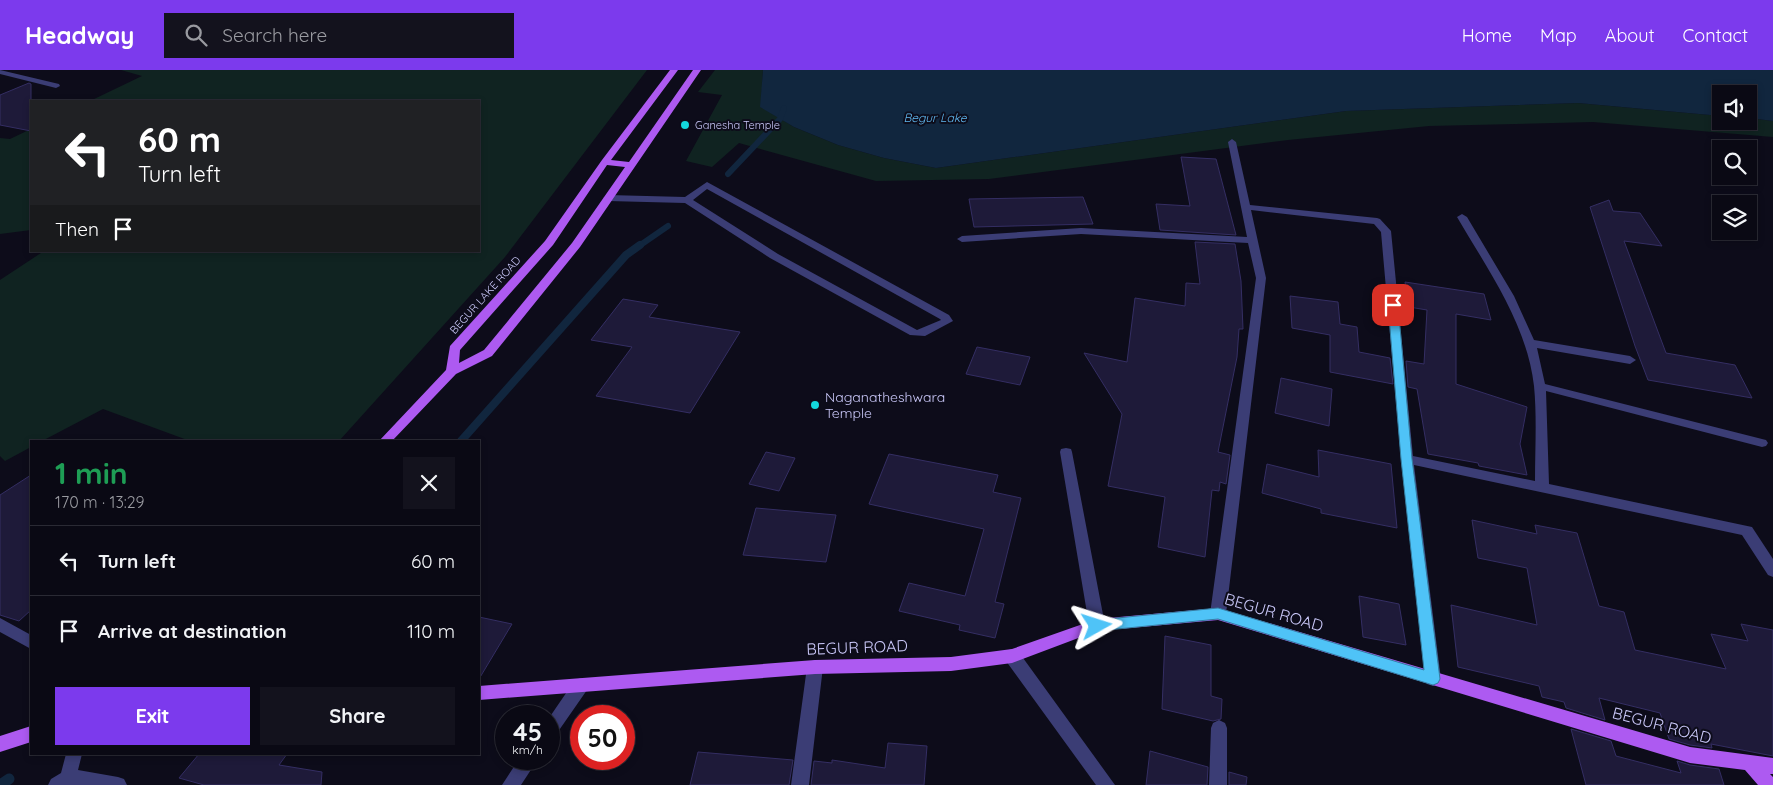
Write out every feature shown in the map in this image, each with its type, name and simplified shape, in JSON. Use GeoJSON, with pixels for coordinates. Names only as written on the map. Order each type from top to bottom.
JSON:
{"type":"FeatureCollection","features":[{"type":"Feature","properties":{"kind":"main road","name":"BEGUR LAKE ROAD"},"geometry":{"type":"LineString","coordinates":[[452,371],[454,349],[549,242],[605,162],[674,70]]}},
{"type":"Feature","properties":{"kind":"main road"},"geometry":{"type":"LineString","coordinates":[[387,440],[452,371],[488,354],[576,246],[697,70]]}},
{"type":"Feature","properties":{"kind":"main road"},"geometry":{"type":"LineString","coordinates":[[605,162],[630,165]]}},
{"type":"Feature","properties":{"kind":"main road","name":"BEGUR ROAD"},"geometry":{"type":"LineString","coordinates":[[480,692],[815,667],[951,664],[1012,656],[1097,626],[1218,614],[1690,754],[1773,766]]}},
{"type":"Feature","properties":{"kind":"main road"},"geometry":{"type":"LineString","coordinates":[[4,742],[30,727]]}},
{"type":"Feature","properties":{"kind":"main road"},"geometry":{"type":"LineString","coordinates":[[4,742],[30,734]]}},
{"type":"Feature","properties":{"kind":"main road"},"geometry":{"type":"LineString","coordinates":[[1750,762],[1769,785]]}},
{"type":"Feature","properties":{"kind":"street"},"geometry":{"type":"LineString","coordinates":[[0,72],[56,86]]}},
{"type":"Feature","properties":{"kind":"street"},"geometry":{"type":"LineString","coordinates":[[1218,614],[1262,278],[1232,142]]}},
{"type":"Feature","properties":{"kind":"street"},"geometry":{"type":"LineString","coordinates":[[608,198],[687,200],[774,256],[914,333],[921,334],[947,322],[946,317],[707,185],[687,200]]}},
{"type":"Feature","properties":{"kind":"street"},"geometry":{"type":"LineString","coordinates":[[1246,207],[1377,222],[1386,231],[1406,459],[1433,679]]}},
{"type":"Feature","properties":{"kind":"street"},"geometry":{"type":"LineString","coordinates":[[1462,217],[1509,296],[1530,343],[1540,386],[1542,488]]}},
{"type":"Feature","properties":{"kind":"street"},"geometry":{"type":"LineString","coordinates":[[962,239],[1081,231],[1254,240]]}},
{"type":"Feature","properties":{"kind":"street"},"geometry":{"type":"LineString","coordinates":[[1530,343],[1630,360]]}},
{"type":"Feature","properties":{"kind":"street"},"geometry":{"type":"LineString","coordinates":[[1540,386],[1762,443]]}},
{"type":"Feature","properties":{"kind":"street"},"geometry":{"type":"LineString","coordinates":[[1066,452],[1097,626]]}},
{"type":"Feature","properties":{"kind":"street"},"geometry":{"type":"LineString","coordinates":[[1406,459],[1747,531],[1773,570]]}},
{"type":"Feature","properties":{"kind":"street"},"geometry":{"type":"LineString","coordinates":[[0,624],[30,642]]}},
{"type":"Feature","properties":{"kind":"street"},"geometry":{"type":"LineString","coordinates":[[1012,656],[1106,785]]}},
{"type":"Feature","properties":{"kind":"street"},"geometry":{"type":"LineString","coordinates":[[800,785],[815,667]]}},
{"type":"Feature","properties":{"kind":"street"},"geometry":{"type":"LineString","coordinates":[[560,715],[581,685]]}},
{"type":"Feature","properties":{"kind":"street"},"geometry":{"type":"LineString","coordinates":[[1218,785],[1219,728]]}},
{"type":"Feature","properties":{"kind":"street"},"geometry":{"type":"LineString","coordinates":[[74,755],[64,782],[118,785]]}},
{"type":"Feature","properties":{"kind":"street"},"geometry":{"type":"LineString","coordinates":[[511,785],[521,770]]}},
{"type":"Feature","properties":{"kind":"green space"},"geometry":{"type":"Polygon","coordinates":[[[121,70],[647,70],[505,257],[340,440],[187,440],[103,409],[44,440],[30,440],[30,448],[5,461],[0,456],[0,280],[42,252],[480,252],[480,100],[92,100],[142,76],[121,70]]]}},
{"type":"Feature","properties":{"kind":"green space"},"geometry":{"type":"Polygon","coordinates":[[[715,70],[763,70],[761,107],[794,127],[838,145],[884,158],[936,168],[1346,111],[1578,103],[1712,115],[1712,130],[1757,130],[1757,119],[1773,121],[1773,137],[1593,122],[1429,126],[1288,140],[989,179],[876,181],[739,143],[712,167],[686,161],[722,95],[698,92],[715,70]]]}},
{"type":"Feature","properties":{"kind":"green space"},"geometry":{"type":"Polygon","coordinates":[[[30,129],[30,230],[0,234],[0,138],[10,139],[30,129]]]}},
{"type":"Feature","properties":{"kind":"water","name":"Begur Lake"},"geometry":{"type":"Polygon","coordinates":[[[763,70],[1773,70],[1773,121],[1757,119],[1757,85],[1712,85],[1712,115],[1578,103],[1346,111],[936,168],[884,158],[838,145],[794,127],[760,107],[763,70]]]}},
{"type":"Feature","properties":{"kind":"building"},"geometry":{"type":"Polygon","coordinates":[[[29,83],[31,84],[30,131],[0,125],[0,95],[29,83]]]}},
{"type":"Feature","properties":{"kind":"building"},"geometry":{"type":"Polygon","coordinates":[[[1181,157],[1216,159],[1236,235],[1160,230],[1156,204],[1190,206],[1181,157]]]}},
{"type":"Feature","properties":{"kind":"building"},"geometry":{"type":"Polygon","coordinates":[[[1083,197],[1093,224],[974,227],[969,199],[1083,197]]]}},
{"type":"Feature","properties":{"kind":"building"},"geometry":{"type":"Polygon","coordinates":[[[1609,200],[1613,211],[1640,213],[1662,246],[1624,241],[1666,353],[1735,365],[1752,398],[1648,380],[1635,346],[1590,207],[1609,200]]]}},
{"type":"Feature","properties":{"kind":"building"},"geometry":{"type":"Polygon","coordinates":[[[1195,242],[1235,244],[1241,281],[1243,329],[1239,329],[1237,357],[1218,452],[1230,455],[1226,484],[1220,482],[1219,491],[1212,490],[1205,557],[1158,547],[1165,497],[1108,486],[1122,414],[1084,353],[1127,362],[1135,298],[1185,306],[1186,283],[1200,284],[1195,242]]]}},
{"type":"Feature","properties":{"kind":"building"},"geometry":{"type":"Polygon","coordinates":[[[1405,282],[1484,294],[1491,320],[1456,314],[1456,384],[1527,407],[1520,444],[1527,475],[1479,466],[1478,463],[1428,454],[1417,389],[1408,387],[1406,361],[1424,364],[1427,310],[1409,307],[1405,282]]]}},
{"type":"Feature","properties":{"kind":"building"},"geometry":{"type":"Polygon","coordinates":[[[1290,296],[1338,302],[1340,324],[1357,327],[1359,352],[1390,358],[1393,384],[1330,372],[1330,335],[1292,328],[1290,296]]]}},
{"type":"Feature","properties":{"kind":"building"},"geometry":{"type":"Polygon","coordinates":[[[623,299],[658,305],[649,317],[740,332],[690,413],[596,396],[632,347],[591,340],[623,299]]]}},
{"type":"Feature","properties":{"kind":"building"},"geometry":{"type":"Polygon","coordinates":[[[977,347],[1030,357],[1020,385],[966,374],[977,347]]]}},
{"type":"Feature","properties":{"kind":"building"},"geometry":{"type":"Polygon","coordinates":[[[1281,378],[1332,389],[1329,426],[1275,413],[1281,378]]]}},
{"type":"Feature","properties":{"kind":"building"},"geometry":{"type":"Polygon","coordinates":[[[1318,450],[1391,464],[1397,528],[1321,513],[1321,509],[1262,493],[1267,464],[1319,477],[1318,450]]]}},
{"type":"Feature","properties":{"kind":"building"},"geometry":{"type":"Polygon","coordinates":[[[766,452],[795,458],[779,491],[749,484],[766,452]]]}},
{"type":"Feature","properties":{"kind":"building"},"geometry":{"type":"Polygon","coordinates":[[[889,454],[998,475],[993,492],[1021,498],[995,602],[1004,604],[995,638],[959,630],[960,625],[899,611],[909,583],[965,596],[984,529],[869,504],[889,454]]]}},
{"type":"Feature","properties":{"kind":"building"},"geometry":{"type":"Polygon","coordinates":[[[30,476],[30,611],[19,621],[0,615],[0,495],[30,476]]]}},
{"type":"Feature","properties":{"kind":"building"},"geometry":{"type":"Polygon","coordinates":[[[756,508],[836,515],[826,562],[743,555],[756,508]]]}},
{"type":"Feature","properties":{"kind":"building"},"geometry":{"type":"Polygon","coordinates":[[[1472,520],[1537,534],[1535,525],[1577,533],[1599,606],[1624,612],[1635,650],[1726,669],[1711,634],[1748,641],[1741,624],[1773,630],[1773,756],[1711,744],[1712,748],[1690,745],[1669,739],[1660,713],[1599,698],[1605,720],[1566,708],[1564,702],[1542,697],[1539,686],[1458,667],[1451,605],[1537,625],[1527,568],[1478,558],[1472,520]]]}},
{"type":"Feature","properties":{"kind":"building"},"geometry":{"type":"Polygon","coordinates":[[[1359,596],[1399,604],[1406,645],[1363,637],[1359,596]]]}},
{"type":"Feature","properties":{"kind":"building"},"geometry":{"type":"Polygon","coordinates":[[[480,617],[512,624],[480,677],[480,617]]]}},
{"type":"Feature","properties":{"kind":"building"},"geometry":{"type":"Polygon","coordinates":[[[1165,636],[1211,645],[1211,696],[1222,699],[1221,719],[1213,721],[1162,709],[1165,636]]]}},
{"type":"Feature","properties":{"kind":"building"},"geometry":{"type":"Polygon","coordinates":[[[1571,729],[1611,741],[1616,756],[1681,773],[1677,761],[1719,769],[1724,785],[1586,785],[1571,729]]]}},
{"type":"Feature","properties":{"kind":"building"},"geometry":{"type":"Polygon","coordinates":[[[888,743],[927,746],[924,785],[811,785],[814,761],[832,763],[832,760],[885,768],[888,743]]]}},
{"type":"Feature","properties":{"kind":"building"},"geometry":{"type":"Polygon","coordinates":[[[1150,751],[1208,767],[1207,785],[1146,785],[1150,751]]]}},
{"type":"Feature","properties":{"kind":"building"},"geometry":{"type":"Polygon","coordinates":[[[698,752],[793,760],[789,785],[690,785],[698,752]]]}},
{"type":"Feature","properties":{"kind":"building"},"geometry":{"type":"Polygon","coordinates":[[[198,755],[286,755],[279,765],[322,772],[321,785],[204,785],[179,778],[198,755]]]}},
{"type":"Feature","properties":{"kind":"building"},"geometry":{"type":"Polygon","coordinates":[[[1229,772],[1247,777],[1246,785],[1229,785],[1229,772]]]}},
{"type":"Feature","properties":{"kind":"waterway"},"geometry":{"type":"LineString","coordinates":[[728,174],[780,119],[784,108]]}},
{"type":"Feature","properties":{"kind":"waterway"},"geometry":{"type":"LineString","coordinates":[[639,246],[668,226]]}},
{"type":"Feature","properties":{"kind":"waterway"},"geometry":{"type":"LineString","coordinates":[[462,440],[626,255],[640,245]]}},
{"type":"Feature","properties":{"kind":"waterway"},"geometry":{"type":"LineString","coordinates":[[0,785],[9,779]]}},
{"type":"Feature","properties":{"kind":"place","name":"Ganesha Temple"},"geometry":{"type":"Point","coordinates":[685,125]}},
{"type":"Feature","properties":{"kind":"place","name":"Naganatheshwara Temple"},"geometry":{"type":"Point","coordinates":[815,405]}},
{"type":"Feature","properties":{"kind":"route"},"geometry":{"type":"LineString","coordinates":[[1097,626],[1218,614],[1433,679],[1406,459],[1393,305]]}}]}
